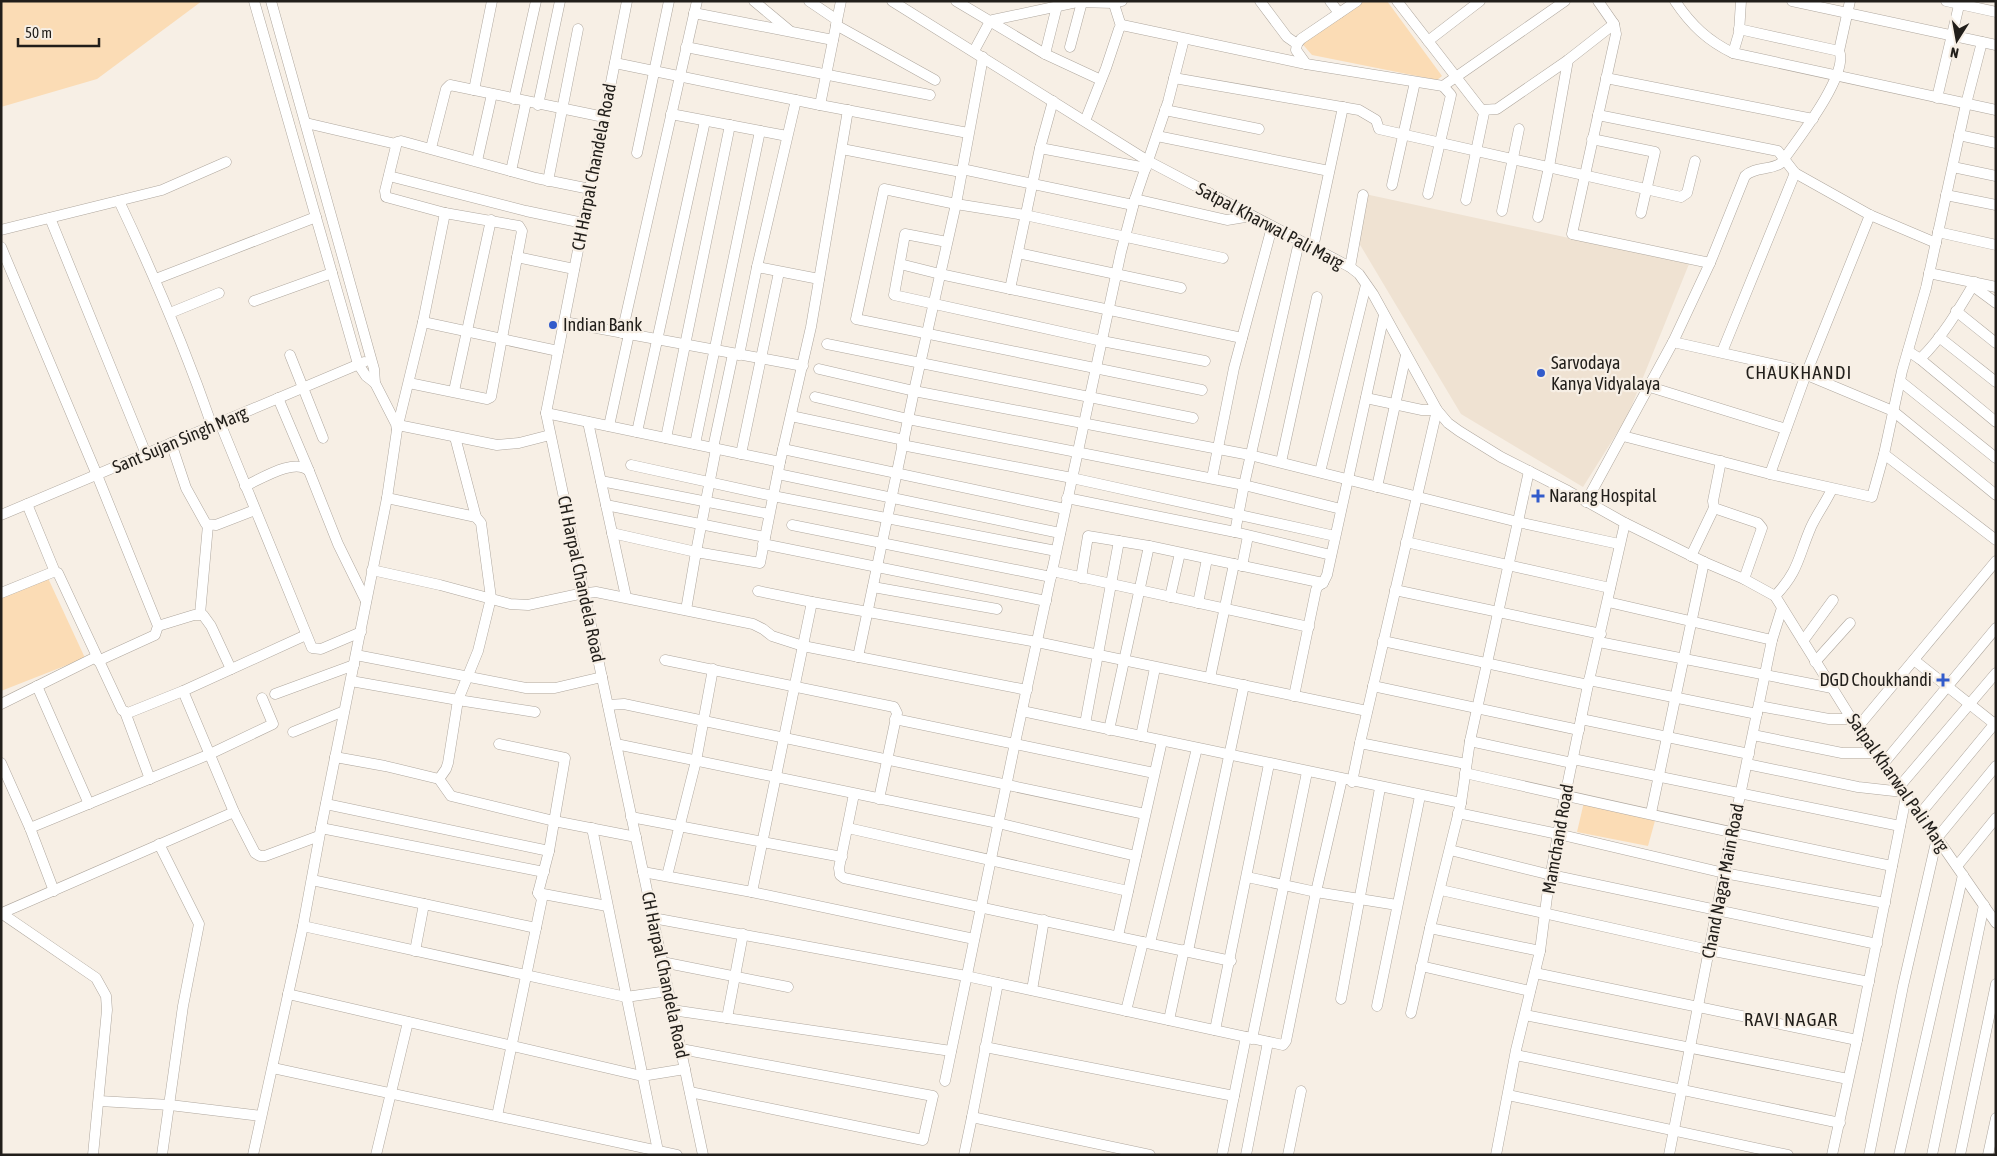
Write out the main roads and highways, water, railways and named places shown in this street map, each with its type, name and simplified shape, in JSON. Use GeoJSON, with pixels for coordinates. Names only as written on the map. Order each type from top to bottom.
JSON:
{"type":"FeatureCollection","features":[{"type":"Feature","properties":{"kind":"place","name":"Indian Bank"},"geometry":{"type":"Point","coordinates":[553,325]}},
{"type":"Feature","properties":{"kind":"place","name":"Sarvodaya Kanya Vidyalaya"},"geometry":{"type":"Point","coordinates":[1541,373]}},
{"type":"Feature","properties":{"kind":"place","name":"Narang Hospital"},"geometry":{"type":"Point","coordinates":[1538,496]}},
{"type":"Feature","properties":{"kind":"place","name":"DGD Choukhandi"},"geometry":{"type":"Point","coordinates":[1943,680]}},
{"type":"Feature","properties":{"kind":"district","name":"CHAUKHANDI"},"geometry":{"type":"Point","coordinates":[1799,372]}},
{"type":"Feature","properties":{"kind":"district","name":"RAVI NAGAR"},"geometry":{"type":"Point","coordinates":[1791,1019]}}]}
